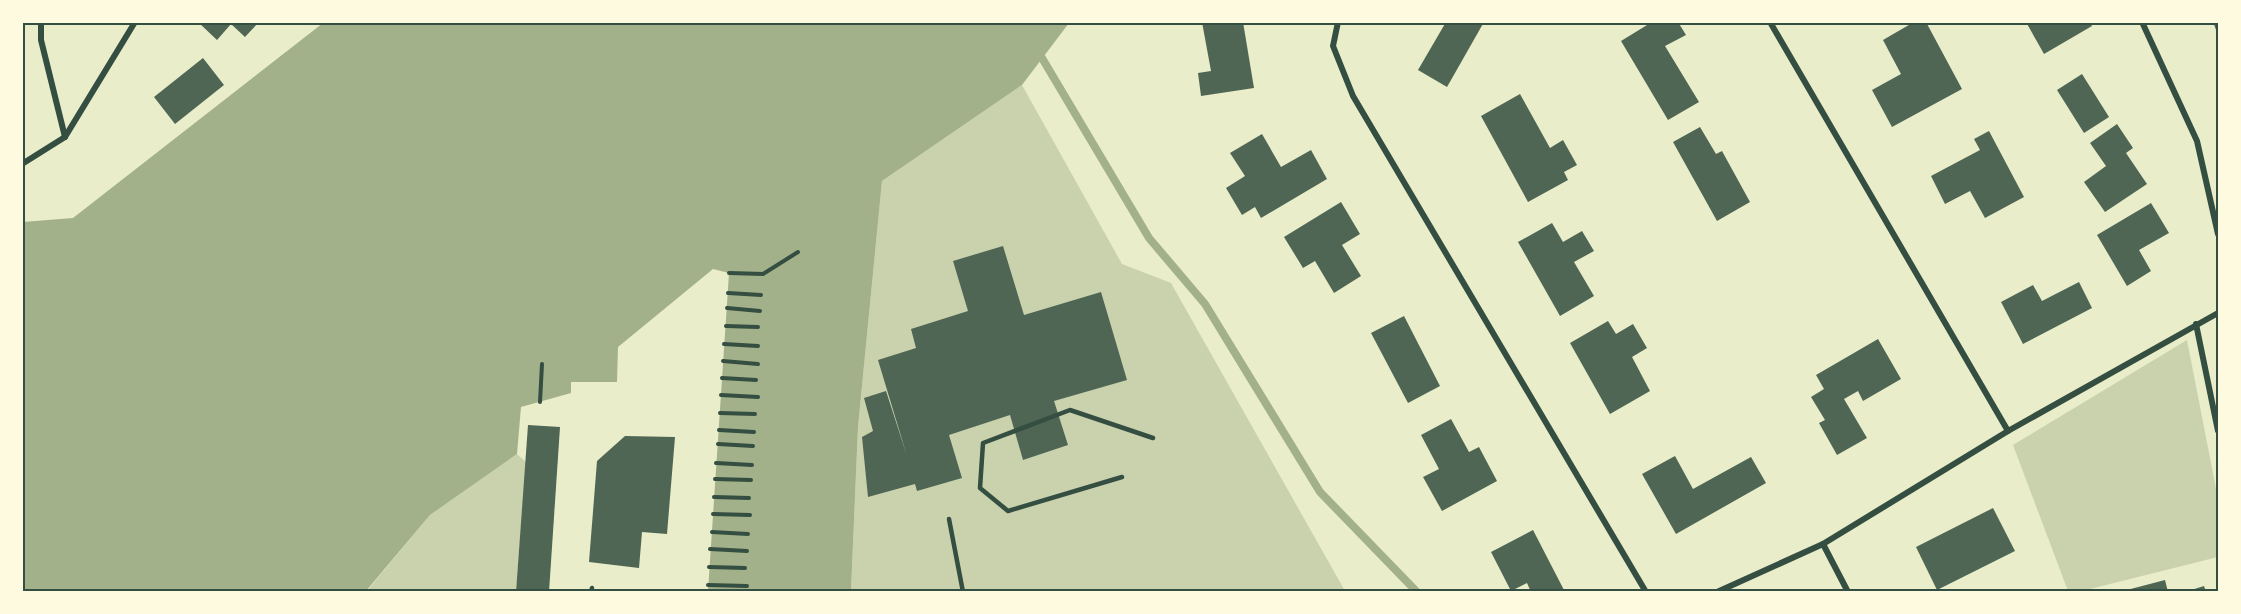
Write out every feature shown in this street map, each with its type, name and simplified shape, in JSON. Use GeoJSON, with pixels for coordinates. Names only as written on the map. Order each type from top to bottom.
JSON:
{"type":"FeatureCollection","features":[{"type":"Feature","properties":{"kind":"street"},"geometry":{"type":"LineString","coordinates":[[40,22],[41,40],[65,137]]}},
{"type":"Feature","properties":{"kind":"street"},"geometry":{"type":"LineString","coordinates":[[22,164],[65,137],[135,22]]}},
{"type":"Feature","properties":{"kind":"street"},"geometry":{"type":"LineString","coordinates":[[1338,22],[1333,46],[1353,96],[1646,591]]}},
{"type":"Feature","properties":{"kind":"street"},"geometry":{"type":"LineString","coordinates":[[1770,22],[2008,431]]}},
{"type":"Feature","properties":{"kind":"street"},"geometry":{"type":"LineString","coordinates":[[2142,22],[2197,141],[2218,234]]}},
{"type":"Feature","properties":{"kind":"street"},"geometry":{"type":"LineString","coordinates":[[1717,591],[1823,544],[2008,431],[2218,313]]}},
{"type":"Feature","properties":{"kind":"street"},"geometry":{"type":"LineString","coordinates":[[2196,324],[2218,431]]}},
{"type":"Feature","properties":{"kind":"street"},"geometry":{"type":"LineString","coordinates":[[1823,544],[1848,591]]}},
{"type":"Feature","properties":{"kind":"lane"},"geometry":{"type":"LineString","coordinates":[[1122,477],[1008,510],[980,488],[982,443],[1070,410],[1153,438]]}},
{"type":"Feature","properties":{"kind":"lane"},"geometry":{"type":"LineString","coordinates":[[949,519],[963,591]]}},
{"type":"Feature","properties":{"kind":"path"},"geometry":{"type":"LineString","coordinates":[[729,273],[763,274],[798,252]]}},
{"type":"Feature","properties":{"kind":"path"},"geometry":{"type":"LineString","coordinates":[[728,293],[761,294]]}},
{"type":"Feature","properties":{"kind":"path"},"geometry":{"type":"LineString","coordinates":[[727,308],[760,310]]}},
{"type":"Feature","properties":{"kind":"path"},"geometry":{"type":"LineString","coordinates":[[726,326],[758,327]]}},
{"type":"Feature","properties":{"kind":"path"},"geometry":{"type":"LineString","coordinates":[[724,344],[758,346]]}},
{"type":"Feature","properties":{"kind":"path"},"geometry":{"type":"LineString","coordinates":[[723,361],[758,364]]}},
{"type":"Feature","properties":{"kind":"path"},"geometry":{"type":"LineString","coordinates":[[540,402],[542,364]]}},
{"type":"Feature","properties":{"kind":"path"},"geometry":{"type":"LineString","coordinates":[[722,378],[756,380]]}},
{"type":"Feature","properties":{"kind":"path"},"geometry":{"type":"LineString","coordinates":[[721,395],[758,397]]}},
{"type":"Feature","properties":{"kind":"path"},"geometry":{"type":"LineString","coordinates":[[720,413],[755,414]]}},
{"type":"Feature","properties":{"kind":"path"},"geometry":{"type":"LineString","coordinates":[[719,430],[754,432]]}},
{"type":"Feature","properties":{"kind":"path"},"geometry":{"type":"LineString","coordinates":[[718,444],[753,447]]}},
{"type":"Feature","properties":{"kind":"path"},"geometry":{"type":"LineString","coordinates":[[716,464],[752,465]]}},
{"type":"Feature","properties":{"kind":"path"},"geometry":{"type":"LineString","coordinates":[[715,479],[751,480]]}},
{"type":"Feature","properties":{"kind":"path"},"geometry":{"type":"LineString","coordinates":[[714,497],[749,498]]}},
{"type":"Feature","properties":{"kind":"path"},"geometry":{"type":"LineString","coordinates":[[713,514],[750,515]]}},
{"type":"Feature","properties":{"kind":"path"},"geometry":{"type":"LineString","coordinates":[[712,532],[748,534]]}},
{"type":"Feature","properties":{"kind":"path"},"geometry":{"type":"LineString","coordinates":[[711,549],[747,551]]}},
{"type":"Feature","properties":{"kind":"path"},"geometry":{"type":"LineString","coordinates":[[709,567],[745,568]]}},
{"type":"Feature","properties":{"kind":"path"},"geometry":{"type":"LineString","coordinates":[[708,585],[747,586]]}},
{"type":"Feature","properties":{"kind":"shaded area"},"geometry":{"type":"Polygon","coordinates":[[[323,23],[1069,23],[1022,85],[882,181],[858,427],[851,591],[708,591],[729,273],[713,269],[618,347],[617,382],[571,382],[571,393],[521,407],[517,454],[430,515],[366,591],[23,592],[23,222],[73,218],[323,23]]]}},
{"type":"Feature","properties":{"kind":"shaded area"},"geometry":{"type":"Polygon","coordinates":[[[1022,85],[1122,264],[1171,283],[1345,591],[851,592],[858,427],[882,181],[1022,85]]]}},
{"type":"Feature","properties":{"kind":"shaded area"},"geometry":{"type":"Polygon","coordinates":[[[2187,340],[2218,499],[2218,557],[2082,591],[2068,591],[2013,445],[2187,340]]]}},
{"type":"Feature","properties":{"kind":"shaded area"},"geometry":{"type":"Polygon","coordinates":[[[517,454],[526,462],[516,591],[366,592],[430,515],[517,454]]]}},
{"type":"Feature","properties":{"kind":"building"},"geometry":{"type":"Polygon","coordinates":[[[198,22],[259,22],[245,37],[231,24],[217,40],[198,22]]]}},
{"type":"Feature","properties":{"kind":"building"},"geometry":{"type":"Polygon","coordinates":[[[1202,22],[1243,22],[1254,88],[1201,96],[1198,73],[1211,71],[1202,22]]]}},
{"type":"Feature","properties":{"kind":"building"},"geometry":{"type":"Polygon","coordinates":[[[1446,22],[1484,22],[1447,87],[1418,70],[1446,22]]]}},
{"type":"Feature","properties":{"kind":"building"},"geometry":{"type":"Polygon","coordinates":[[[1652,22],[1678,22],[1686,35],[1665,46],[1699,102],[1668,120],[1621,41],[1652,22]]]}},
{"type":"Feature","properties":{"kind":"building"},"geometry":{"type":"Polygon","coordinates":[[[1914,22],[1926,22],[1962,89],[1892,127],[1872,90],[1901,74],[1883,40],[1914,22]]]}},
{"type":"Feature","properties":{"kind":"building"},"geometry":{"type":"Polygon","coordinates":[[[2026,22],[2090,22],[2092,26],[2044,54],[2026,22]]]}},
{"type":"Feature","properties":{"kind":"building"},"geometry":{"type":"Polygon","coordinates":[[[2213,22],[2218,22],[2218,35],[2213,22]]]}},
{"type":"Feature","properties":{"kind":"building"},"geometry":{"type":"Polygon","coordinates":[[[203,58],[224,85],[175,124],[154,97],[203,58]]]}},
{"type":"Feature","properties":{"kind":"building"},"geometry":{"type":"Polygon","coordinates":[[[2082,74],[2109,117],[2084,133],[2057,90],[2082,74]]]}},
{"type":"Feature","properties":{"kind":"building"},"geometry":{"type":"Polygon","coordinates":[[[1520,94],[1550,148],[1563,140],[1577,165],[1564,172],[1568,180],[1528,202],[1481,116],[1520,94]]]}},
{"type":"Feature","properties":{"kind":"building"},"geometry":{"type":"Polygon","coordinates":[[[2117,124],[2133,148],[2126,153],[2147,184],[2105,212],[2084,182],[2106,166],[2090,143],[2117,124]]]}},
{"type":"Feature","properties":{"kind":"building"},"geometry":{"type":"Polygon","coordinates":[[[1700,127],[1716,154],[1722,151],[1750,202],[1717,221],[1673,142],[1700,127]]]}},
{"type":"Feature","properties":{"kind":"building"},"geometry":{"type":"Polygon","coordinates":[[[1989,131],[2024,197],[1985,218],[1970,191],[1945,204],[1931,176],[1980,150],[1974,139],[1989,131]]]}},
{"type":"Feature","properties":{"kind":"building"},"geometry":{"type":"Polygon","coordinates":[[[1262,134],[1281,167],[1311,150],[1327,179],[1261,218],[1255,207],[1242,215],[1226,188],[1245,176],[1230,153],[1262,134]]]}},
{"type":"Feature","properties":{"kind":"building"},"geometry":{"type":"Polygon","coordinates":[[[1341,202],[1360,234],[1342,245],[1361,276],[1334,293],[1315,261],[1303,268],[1284,237],[1341,202]]]}},
{"type":"Feature","properties":{"kind":"building"},"geometry":{"type":"Polygon","coordinates":[[[2151,203],[2169,233],[2139,250],[2151,271],[2127,286],[2097,235],[2151,203]]]}},
{"type":"Feature","properties":{"kind":"building"},"geometry":{"type":"Polygon","coordinates":[[[1552,223],[1563,242],[1582,231],[1594,251],[1574,262],[1594,296],[1560,316],[1518,242],[1552,223]]]}},
{"type":"Feature","properties":{"kind":"building"},"geometry":{"type":"Polygon","coordinates":[[[1003,246],[1024,315],[1101,292],[1127,380],[1054,401],[1068,445],[1023,460],[1010,415],[949,435],[962,478],[917,491],[915,484],[868,497],[862,437],[873,431],[864,398],[886,391],[907,456],[878,360],[916,348],[911,329],[968,311],[953,261],[1003,246]]]}},
{"type":"Feature","properties":{"kind":"building"},"geometry":{"type":"Polygon","coordinates":[[[2079,282],[2092,308],[2023,344],[2001,302],[2033,285],[2042,301],[2079,282]]]}},
{"type":"Feature","properties":{"kind":"building"},"geometry":{"type":"Polygon","coordinates":[[[1404,316],[1440,386],[1408,403],[1371,333],[1404,316]]]}},
{"type":"Feature","properties":{"kind":"building"},"geometry":{"type":"Polygon","coordinates":[[[1608,321],[1616,334],[1633,324],[1647,348],[1632,357],[1650,391],[1610,414],[1570,343],[1608,321]]]}},
{"type":"Feature","properties":{"kind":"building"},"geometry":{"type":"Polygon","coordinates":[[[1878,339],[1901,379],[1863,401],[1858,391],[1844,399],[1867,438],[1837,455],[1819,423],[1825,420],[1811,397],[1824,389],[1816,375],[1878,339]]]}},
{"type":"Feature","properties":{"kind":"building"},"geometry":{"type":"Polygon","coordinates":[[[1451,419],[1469,452],[1479,447],[1497,481],[1442,511],[1423,477],[1439,469],[1421,435],[1451,419]]]}},
{"type":"Feature","properties":{"kind":"building"},"geometry":{"type":"Polygon","coordinates":[[[528,425],[560,427],[549,592],[516,592],[528,425]]]}},
{"type":"Feature","properties":{"kind":"building"},"geometry":{"type":"Polygon","coordinates":[[[625,436],[675,437],[667,534],[642,532],[639,568],[589,562],[597,461],[625,436]]]}},
{"type":"Feature","properties":{"kind":"building"},"geometry":{"type":"Polygon","coordinates":[[[1675,456],[1693,489],[1751,457],[1766,483],[1676,534],[1642,474],[1675,456]]]}},
{"type":"Feature","properties":{"kind":"building"},"geometry":{"type":"Polygon","coordinates":[[[1993,508],[2015,551],[1937,590],[1916,547],[1993,508]]]}},
{"type":"Feature","properties":{"kind":"building"},"geometry":{"type":"Polygon","coordinates":[[[1533,530],[1565,592],[1531,592],[1527,583],[1511,591],[1491,552],[1533,530]]]}},
{"type":"Feature","properties":{"kind":"building"},"geometry":{"type":"Polygon","coordinates":[[[2165,580],[2168,592],[2123,592],[2123,591],[2165,580]]]}},
{"type":"Feature","properties":{"kind":"building"},"geometry":{"type":"Polygon","coordinates":[[[2204,586],[2206,592],[2188,592],[2188,591],[2204,586]]]}},
{"type":"Feature","properties":{"kind":"waterway"},"geometry":{"type":"LineString","coordinates":[[1042,58],[1149,238],[1205,304],[1320,492],[1417,592]]}}]}
